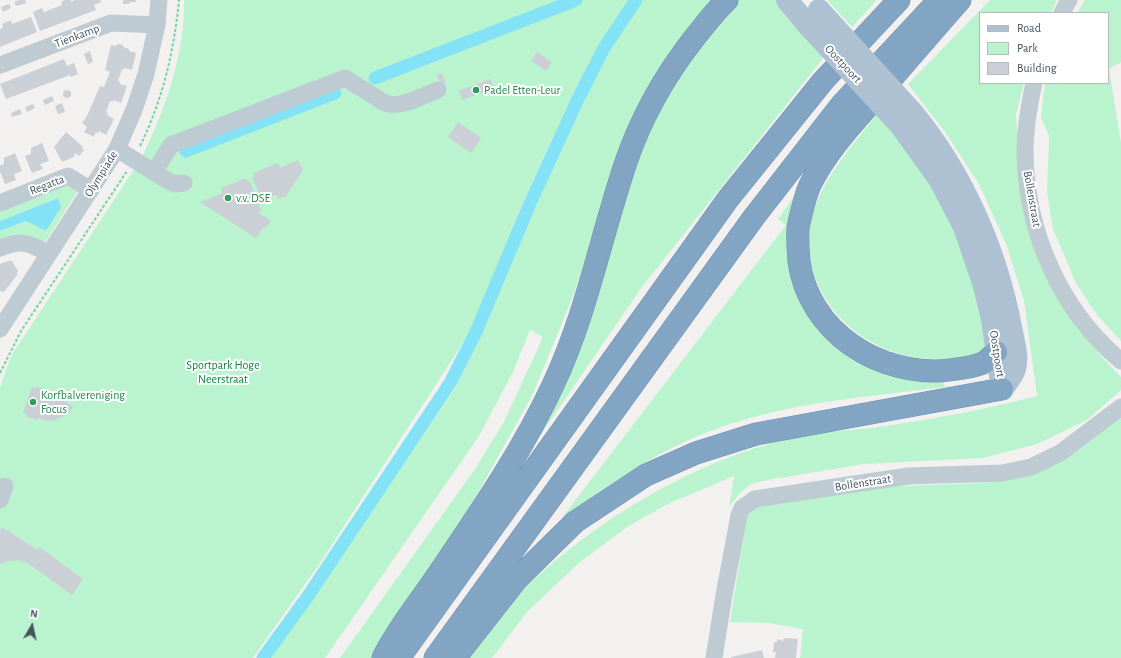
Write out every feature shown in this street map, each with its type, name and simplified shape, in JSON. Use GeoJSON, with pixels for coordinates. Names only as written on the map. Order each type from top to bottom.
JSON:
{"type":"FeatureCollection","features":[{"type":"Feature","properties":{"kind":"highway"},"geometry":{"type":"LineString","coordinates":[[383,658],[487,501],[525,440],[554,383],[573,337],[589,290],[626,162],[641,127],[664,83],[684,51],[727,0]]}},
{"type":"Feature","properties":{"kind":"highway"},"geometry":{"type":"LineString","coordinates":[[399,658],[728,199],[823,81],[899,0]]}},
{"type":"Feature","properties":{"kind":"highway"},"geometry":{"type":"LineString","coordinates":[[435,658],[754,217],[842,104],[939,0]]}},
{"type":"Feature","properties":{"kind":"highway"},"geometry":{"type":"LineString","coordinates":[[960,0],[854,122],[823,162],[810,186],[798,225],[799,264],[806,288],[814,306],[835,333],[862,353],[894,366],[927,371],[952,370],[984,362],[996,352]]}},
{"type":"Feature","properties":{"kind":"highway"},"geometry":{"type":"LineString","coordinates":[[455,658],[518,580],[575,522],[646,475],[696,452],[756,434],[1002,389]]}},
{"type":"Feature","properties":{"kind":"main road","name":"Oostpoort"},"geometry":{"type":"LineString","coordinates":[[787,0],[812,11],[951,168],[970,201],[1002,288],[1015,348],[1016,368],[1002,389]]}},
{"type":"Feature","properties":{"kind":"main road","name":"Oostpoort"},"geometry":{"type":"LineString","coordinates":[[907,119],[964,227],[984,286],[992,319],[1002,389]]}},
{"type":"Feature","properties":{"kind":"street","name":"Olympiade"},"geometry":{"type":"LineString","coordinates":[[0,329],[117,149],[134,110],[146,74],[157,25],[159,0]]}},
{"type":"Feature","properties":{"kind":"street"},"geometry":{"type":"LineString","coordinates":[[1063,12],[1069,0]]}},
{"type":"Feature","properties":{"kind":"street","name":"Tienkamp"},"geometry":{"type":"LineString","coordinates":[[0,65],[111,23],[157,25]]}},
{"type":"Feature","properties":{"kind":"street"},"geometry":{"type":"LineString","coordinates":[[154,172],[171,145],[345,78],[385,103],[392,105],[399,104],[438,90]]}},
{"type":"Feature","properties":{"kind":"street","name":"Bollenstraat"},"geometry":{"type":"LineString","coordinates":[[1034,84],[1027,126],[1026,170],[1029,200],[1043,250],[1068,301],[1096,337],[1121,361]]}},
{"type":"Feature","properties":{"kind":"street"},"geometry":{"type":"LineString","coordinates":[[117,149],[172,183],[184,182]]}},
{"type":"Feature","properties":{"kind":"street","name":"Regatta"},"geometry":{"type":"LineString","coordinates":[[0,203],[68,176],[91,190]]}},
{"type":"Feature","properties":{"kind":"street"},"geometry":{"type":"LineString","coordinates":[[0,248],[13,242],[22,242],[30,244],[49,254]]}},
{"type":"Feature","properties":{"kind":"street","name":"Bollenstraat"},"geometry":{"type":"LineString","coordinates":[[714,658],[739,515],[742,508],[755,499],[908,476],[1002,473],[1031,467],[1060,453],[1121,407]]}},
{"type":"Feature","properties":{"kind":"green space","name":"Sportpark Hoge Neerstraat"},"geometry":{"type":"Polygon","coordinates":[[[184,0],[636,0],[608,36],[559,139],[553,137],[523,202],[472,329],[320,563],[253,658],[0,658],[0,388],[11,356],[141,159],[158,121],[172,82],[181,41],[184,0]]]}},
{"type":"Feature","properties":{"kind":"green space"},"geometry":{"type":"Polygon","coordinates":[[[642,0],[716,0],[621,158],[571,301],[532,396],[465,516],[372,658],[340,658],[475,469],[504,422],[543,337],[530,330],[513,372],[479,436],[325,658],[269,658],[319,589],[455,388],[483,330],[536,204],[613,39],[642,0]]]}},
{"type":"Feature","properties":{"kind":"green space"},"geometry":{"type":"Polygon","coordinates":[[[735,0],[780,0],[828,52],[642,287],[495,501],[522,452],[652,113],[735,0]]]}},
{"type":"Feature","properties":{"kind":"green space"},"geometry":{"type":"Polygon","coordinates":[[[827,0],[877,0],[852,27],[827,0]]]}},
{"type":"Feature","properties":{"kind":"green space"},"geometry":{"type":"Polygon","coordinates":[[[990,0],[1057,0],[1051,12],[979,12],[979,84],[1024,84],[1016,115],[1020,169],[1028,224],[1039,263],[1061,304],[1101,356],[1121,377],[1121,390],[1087,420],[1037,444],[983,458],[864,464],[768,480],[751,484],[740,493],[729,507],[734,476],[670,503],[630,525],[580,562],[527,612],[492,658],[470,658],[510,603],[540,574],[574,546],[611,520],[649,496],[689,475],[730,457],[772,443],[813,434],[871,428],[934,418],[996,406],[1037,396],[1024,301],[1007,246],[979,184],[945,132],[908,84],[990,0]]]}},
{"type":"Feature","properties":{"kind":"green space"},"geometry":{"type":"Polygon","coordinates":[[[1085,0],[1121,0],[1121,62],[1109,69],[1109,12],[1078,12],[1085,0]]]}},
{"type":"Feature","properties":{"kind":"green space"},"geometry":{"type":"Polygon","coordinates":[[[1109,69],[1121,143],[1121,341],[1097,315],[1076,283],[1053,229],[1047,192],[1049,136],[1041,117],[1045,84],[1109,84],[1109,69]]]}},
{"type":"Feature","properties":{"kind":"green space"},"geometry":{"type":"Polygon","coordinates":[[[880,109],[927,170],[979,284],[986,347],[972,355],[961,358],[944,359],[916,358],[890,351],[865,338],[844,322],[827,301],[815,277],[809,250],[811,222],[816,205],[830,176],[880,109]]]}},
{"type":"Feature","properties":{"kind":"green space"},"geometry":{"type":"Polygon","coordinates":[[[812,172],[794,220],[824,326],[942,376],[945,387],[811,404],[745,419],[713,430],[682,443],[650,460],[620,478],[561,519],[786,225],[778,219],[812,172]]]}},
{"type":"Feature","properties":{"kind":"green space"},"geometry":{"type":"Polygon","coordinates":[[[65,181],[79,189],[44,244],[0,243],[0,231],[26,221],[46,231],[58,198],[0,221],[0,206],[65,181]]]}},
{"type":"Feature","properties":{"kind":"green space"},"geometry":{"type":"Polygon","coordinates":[[[1121,413],[1121,658],[800,658],[803,629],[768,623],[730,622],[747,514],[757,507],[875,487],[979,483],[1015,478],[1121,413]]]}},
{"type":"Feature","properties":{"kind":"water"},"geometry":{"type":"Polygon","coordinates":[[[58,198],[61,207],[46,231],[26,221],[0,231],[0,221],[58,198]]]}},
{"type":"Feature","properties":{"kind":"building"},"geometry":{"type":"Polygon","coordinates":[[[25,0],[26,3],[16,6],[14,2],[25,0]]]}},
{"type":"Feature","properties":{"kind":"building"},"geometry":{"type":"Polygon","coordinates":[[[71,0],[71,2],[75,0],[100,0],[101,2],[94,5],[96,10],[40,31],[33,12],[42,8],[44,12],[62,5],[61,2],[71,0]]]}},
{"type":"Feature","properties":{"kind":"building"},"geometry":{"type":"Polygon","coordinates":[[[123,0],[136,0],[136,2],[123,4],[123,0]]]}},
{"type":"Feature","properties":{"kind":"building"},"geometry":{"type":"Polygon","coordinates":[[[9,4],[11,8],[3,12],[1,7],[9,4]]]}},
{"type":"Feature","properties":{"kind":"building"},"geometry":{"type":"Polygon","coordinates":[[[31,17],[37,32],[0,47],[0,29],[3,28],[2,24],[11,20],[12,24],[31,17]]]}},
{"type":"Feature","properties":{"kind":"building"},"geometry":{"type":"Polygon","coordinates":[[[117,44],[123,45],[123,47],[129,49],[129,51],[136,53],[132,70],[122,69],[118,81],[120,84],[127,86],[121,103],[113,100],[113,102],[110,101],[106,112],[108,113],[107,115],[114,119],[106,135],[99,131],[98,133],[96,132],[94,137],[84,132],[87,127],[82,123],[87,116],[100,86],[104,87],[110,72],[105,70],[111,45],[116,46],[117,44]]]}},
{"type":"Feature","properties":{"kind":"building"},"geometry":{"type":"Polygon","coordinates":[[[90,51],[93,62],[88,64],[84,54],[90,51]]]}},
{"type":"Feature","properties":{"kind":"building"},"geometry":{"type":"Polygon","coordinates":[[[537,52],[552,62],[546,71],[531,61],[537,52]]]}},
{"type":"Feature","properties":{"kind":"building"},"geometry":{"type":"Polygon","coordinates":[[[64,59],[67,66],[74,63],[78,74],[71,77],[70,75],[6,99],[0,84],[64,59]]]}},
{"type":"Feature","properties":{"kind":"building"},"geometry":{"type":"Polygon","coordinates":[[[442,73],[446,83],[441,85],[437,75],[442,73]]]}},
{"type":"Feature","properties":{"kind":"building"},"geometry":{"type":"Polygon","coordinates":[[[490,79],[494,88],[462,100],[459,91],[490,79]]]}},
{"type":"Feature","properties":{"kind":"building"},"geometry":{"type":"Polygon","coordinates":[[[67,90],[70,91],[70,97],[67,98],[64,97],[63,94],[64,91],[67,90]]]}},
{"type":"Feature","properties":{"kind":"building"},"geometry":{"type":"Polygon","coordinates":[[[52,96],[54,101],[45,105],[43,100],[52,96]]]}},
{"type":"Feature","properties":{"kind":"building"},"geometry":{"type":"Polygon","coordinates":[[[62,103],[65,112],[58,114],[55,106],[62,103]]]}},
{"type":"Feature","properties":{"kind":"building"},"geometry":{"type":"Polygon","coordinates":[[[33,104],[35,108],[27,112],[25,107],[33,104]]]}},
{"type":"Feature","properties":{"kind":"building"},"geometry":{"type":"Polygon","coordinates":[[[20,109],[22,114],[12,117],[11,113],[20,109]]]}},
{"type":"Feature","properties":{"kind":"building"},"geometry":{"type":"Polygon","coordinates":[[[458,122],[481,138],[471,153],[448,137],[458,122]]]}},
{"type":"Feature","properties":{"kind":"building"},"geometry":{"type":"Polygon","coordinates":[[[66,132],[83,147],[82,149],[84,150],[79,156],[75,153],[74,157],[62,162],[54,147],[66,132]]]}},
{"type":"Feature","properties":{"kind":"building"},"geometry":{"type":"Polygon","coordinates":[[[42,143],[49,161],[40,164],[43,169],[32,173],[25,156],[31,154],[31,148],[42,143]]]}},
{"type":"Feature","properties":{"kind":"building"},"geometry":{"type":"Polygon","coordinates":[[[15,153],[22,171],[14,174],[16,180],[5,184],[0,171],[0,166],[4,164],[4,158],[15,153]]]}},
{"type":"Feature","properties":{"kind":"building"},"geometry":{"type":"Polygon","coordinates":[[[298,160],[303,170],[286,196],[278,199],[276,195],[263,199],[261,193],[259,194],[252,177],[255,177],[253,173],[278,163],[280,167],[282,167],[298,160]]]}},
{"type":"Feature","properties":{"kind":"building"},"geometry":{"type":"Polygon","coordinates":[[[246,178],[248,182],[250,181],[261,211],[259,213],[271,221],[265,229],[263,227],[256,238],[200,202],[221,194],[221,188],[246,178]]]}},
{"type":"Feature","properties":{"kind":"building"},"geometry":{"type":"Polygon","coordinates":[[[12,261],[18,271],[16,274],[18,274],[4,292],[0,291],[0,264],[12,261]]]}},
{"type":"Feature","properties":{"kind":"building"},"geometry":{"type":"Polygon","coordinates":[[[32,387],[47,390],[73,407],[69,413],[67,412],[62,417],[54,420],[46,421],[38,418],[37,420],[27,417],[27,414],[23,413],[32,387]]]}},
{"type":"Feature","properties":{"kind":"building"},"geometry":{"type":"Polygon","coordinates":[[[2,527],[37,550],[39,547],[83,579],[72,595],[25,561],[23,563],[18,560],[13,562],[12,560],[0,564],[0,531],[2,527]]]}},
{"type":"Feature","properties":{"kind":"building"},"geometry":{"type":"Polygon","coordinates":[[[784,638],[798,639],[796,658],[775,658],[776,652],[773,652],[774,642],[777,642],[777,639],[783,641],[784,638]]]}},
{"type":"Feature","properties":{"kind":"building"},"geometry":{"type":"Polygon","coordinates":[[[762,650],[764,658],[731,658],[731,657],[762,650]]]}},
{"type":"Feature","properties":{"kind":"waterway"},"geometry":{"type":"LineString","coordinates":[[375,78],[576,0]]}},
{"type":"Feature","properties":{"kind":"waterway"},"geometry":{"type":"LineString","coordinates":[[263,658],[308,596],[450,383],[476,332],[531,201],[579,97],[604,48],[636,0]]}},
{"type":"Feature","properties":{"kind":"waterway"},"geometry":{"type":"LineString","coordinates":[[186,151],[335,93]]}},
{"type":"Feature","properties":{"kind":"place","name":"Padel Etten-Leur"},"geometry":{"type":"Point","coordinates":[476,90]}},
{"type":"Feature","properties":{"kind":"place","name":"v.v. DSE"},"geometry":{"type":"Point","coordinates":[228,198]}},
{"type":"Feature","properties":{"kind":"place","name":"Korfbalvereniging Focus"},"geometry":{"type":"Point","coordinates":[33,402]}}]}
